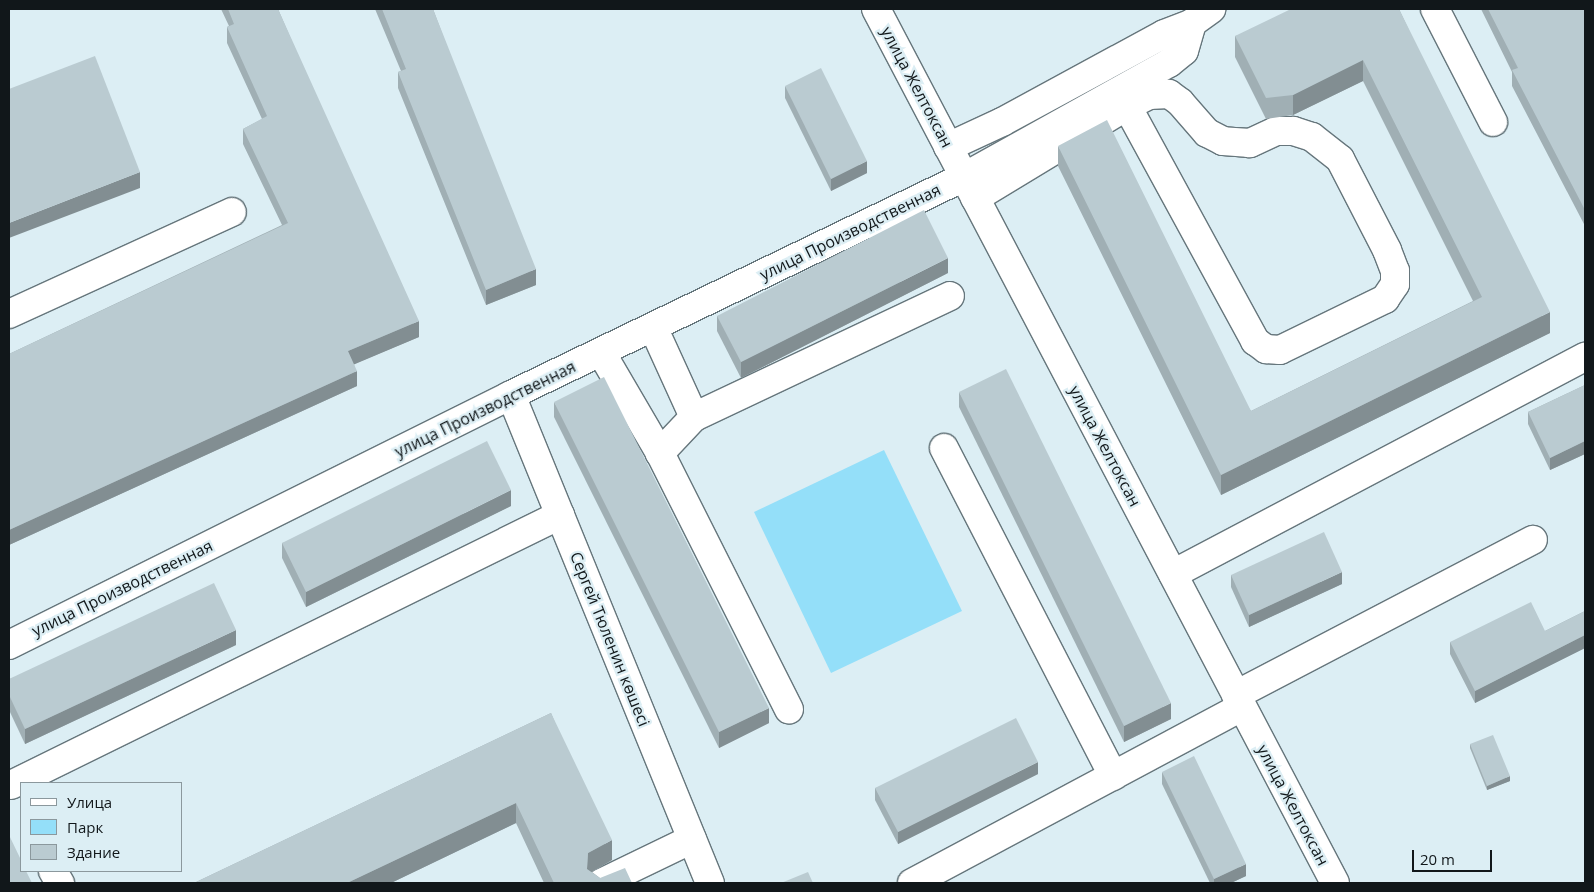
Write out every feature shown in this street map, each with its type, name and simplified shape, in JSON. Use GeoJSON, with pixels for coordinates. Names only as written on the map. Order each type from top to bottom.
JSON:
{"type":"FeatureCollection","features":[{"type":"Feature","properties":{"kind":"street","name":"улица Желтоксан"},"geometry":{"type":"LineString","coordinates":[[876,9],[1335,883]]}},
{"type":"Feature","properties":{"kind":"street"},"geometry":{"type":"LineString","coordinates":[[1435,9],[1493,122]]}},
{"type":"Feature","properties":{"kind":"street"},"geometry":{"type":"LineString","coordinates":[[948,147],[1202,16]]}},
{"type":"Feature","properties":{"kind":"street"},"geometry":{"type":"LineString","coordinates":[[969,188],[1169,63],[1184,51],[1202,16]]}},
{"type":"Feature","properties":{"kind":"street"},"geometry":{"type":"LineString","coordinates":[[969,188],[1127,106],[1149,95],[1169,94],[1180,102],[1207,133],[1223,141],[1250,143],[1276,131],[1293,131],[1312,137],[1340,159],[1387,250],[1395,271],[1395,284],[1385,299],[1280,350],[1266,349],[1255,341],[1127,106]]}},
{"type":"Feature","properties":{"kind":"street","name":"улица Производственная"},"geometry":{"type":"LineString","coordinates":[[9,645],[653,327],[969,188]]}},
{"type":"Feature","properties":{"kind":"street"},"geometry":{"type":"LineString","coordinates":[[9,314],[232,212]]}},
{"type":"Feature","properties":{"kind":"street"},"geometry":{"type":"LineString","coordinates":[[660,453],[694,417],[950,296]]}},
{"type":"Feature","properties":{"kind":"street"},"geometry":{"type":"LineString","coordinates":[[653,327],[694,417]]}},
{"type":"Feature","properties":{"kind":"street"},"geometry":{"type":"LineString","coordinates":[[601,352],[660,453],[789,709]]}},
{"type":"Feature","properties":{"kind":"street"},"geometry":{"type":"LineString","coordinates":[[1173,574],[1585,356]]}},
{"type":"Feature","properties":{"kind":"street","name":"Сергей Тюленин көшесі"},"geometry":{"type":"LineString","coordinates":[[511,396],[710,883]]}},
{"type":"Feature","properties":{"kind":"street"},"geometry":{"type":"LineString","coordinates":[[944,448],[1114,776]]}},
{"type":"Feature","properties":{"kind":"street"},"geometry":{"type":"LineString","coordinates":[[32,782],[560,515]]}},
{"type":"Feature","properties":{"kind":"street"},"geometry":{"type":"LineString","coordinates":[[912,883],[1114,776],[1239,701],[1533,540]]}},
{"type":"Feature","properties":{"kind":"street"},"geometry":{"type":"LineString","coordinates":[[601,883],[692,839]]}},
{"type":"Feature","properties":{"kind":"street"},"geometry":{"type":"LineString","coordinates":[[54,872],[60,883]]}},
{"type":"Feature","properties":{"kind":"green space"},"geometry":{"type":"Polygon","coordinates":[[[884,450],[962,611],[831,673],[754,512],[884,450]]]}},
{"type":"Feature","properties":{"kind":"building"},"geometry":{"type":"Polygon","coordinates":[[[228,9],[278,9],[419,321],[348,351],[357,371],[9,530],[9,354],[288,223],[243,129],[267,116],[227,27],[234,24],[228,9]]]}},
{"type":"Feature","properties":{"kind":"building"},"geometry":{"type":"Polygon","coordinates":[[[382,9],[433,9],[536,269],[486,290],[398,72],[406,69],[382,9]]]}},
{"type":"Feature","properties":{"kind":"building"},"geometry":{"type":"Polygon","coordinates":[[[1291,9],[1399,9],[1550,312],[1221,475],[1058,146],[1107,120],[1251,411],[1482,297],[1363,60],[1293,95],[1266,98],[1235,36],[1291,9]]]}},
{"type":"Feature","properties":{"kind":"building"},"geometry":{"type":"Polygon","coordinates":[[[1488,9],[1585,9],[1585,210],[1512,70],[1518,68],[1488,9]]]}},
{"type":"Feature","properties":{"kind":"building"},"geometry":{"type":"Polygon","coordinates":[[[95,56],[140,172],[9,223],[9,89],[95,56]]]}},
{"type":"Feature","properties":{"kind":"building"},"geometry":{"type":"Polygon","coordinates":[[[821,68],[867,161],[831,179],[785,86],[821,68]]]}},
{"type":"Feature","properties":{"kind":"building"},"geometry":{"type":"Polygon","coordinates":[[[924,210],[948,258],[741,362],[717,316],[924,210]]]}},
{"type":"Feature","properties":{"kind":"building"},"geometry":{"type":"Polygon","coordinates":[[[1006,369],[1171,703],[1124,726],[959,392],[1006,369]]]}},
{"type":"Feature","properties":{"kind":"building"},"geometry":{"type":"Polygon","coordinates":[[[604,377],[769,708],[719,732],[554,402],[604,377]]]}},
{"type":"Feature","properties":{"kind":"building"},"geometry":{"type":"Polygon","coordinates":[[[1585,385],[1585,441],[1550,458],[1528,412],[1585,385]]]}},
{"type":"Feature","properties":{"kind":"building"},"geometry":{"type":"Polygon","coordinates":[[[487,441],[511,490],[306,592],[282,543],[487,441]]]}},
{"type":"Feature","properties":{"kind":"building"},"geometry":{"type":"Polygon","coordinates":[[[1324,532],[1342,572],[1249,615],[1231,575],[1324,532]]]}},
{"type":"Feature","properties":{"kind":"building"},"geometry":{"type":"Polygon","coordinates":[[[214,583],[236,630],[25,729],[9,695],[9,679],[214,583]]]}},
{"type":"Feature","properties":{"kind":"building"},"geometry":{"type":"Polygon","coordinates":[[[1531,602],[1545,631],[1585,611],[1585,635],[1475,691],[1450,642],[1531,602]]]}},
{"type":"Feature","properties":{"kind":"building"},"geometry":{"type":"Polygon","coordinates":[[[551,713],[612,840],[588,853],[587,869],[600,878],[625,868],[632,883],[554,883],[516,803],[347,883],[194,883],[551,713]]]}},
{"type":"Feature","properties":{"kind":"building"},"geometry":{"type":"Polygon","coordinates":[[[1016,718],[1038,762],[898,832],[875,788],[1016,718]]]}},
{"type":"Feature","properties":{"kind":"building"},"geometry":{"type":"Polygon","coordinates":[[[1493,735],[1510,776],[1487,786],[1470,744],[1493,735]]]}},
{"type":"Feature","properties":{"kind":"building"},"geometry":{"type":"Polygon","coordinates":[[[1194,756],[1246,864],[1214,879],[1162,772],[1194,756]]]}},
{"type":"Feature","properties":{"kind":"building"},"geometry":{"type":"Polygon","coordinates":[[[9,835],[20,858],[20,872],[26,872],[32,883],[9,883],[9,835]]]}},
{"type":"Feature","properties":{"kind":"building"},"geometry":{"type":"Polygon","coordinates":[[[808,872],[813,883],[781,883],[808,872]]]}}]}
